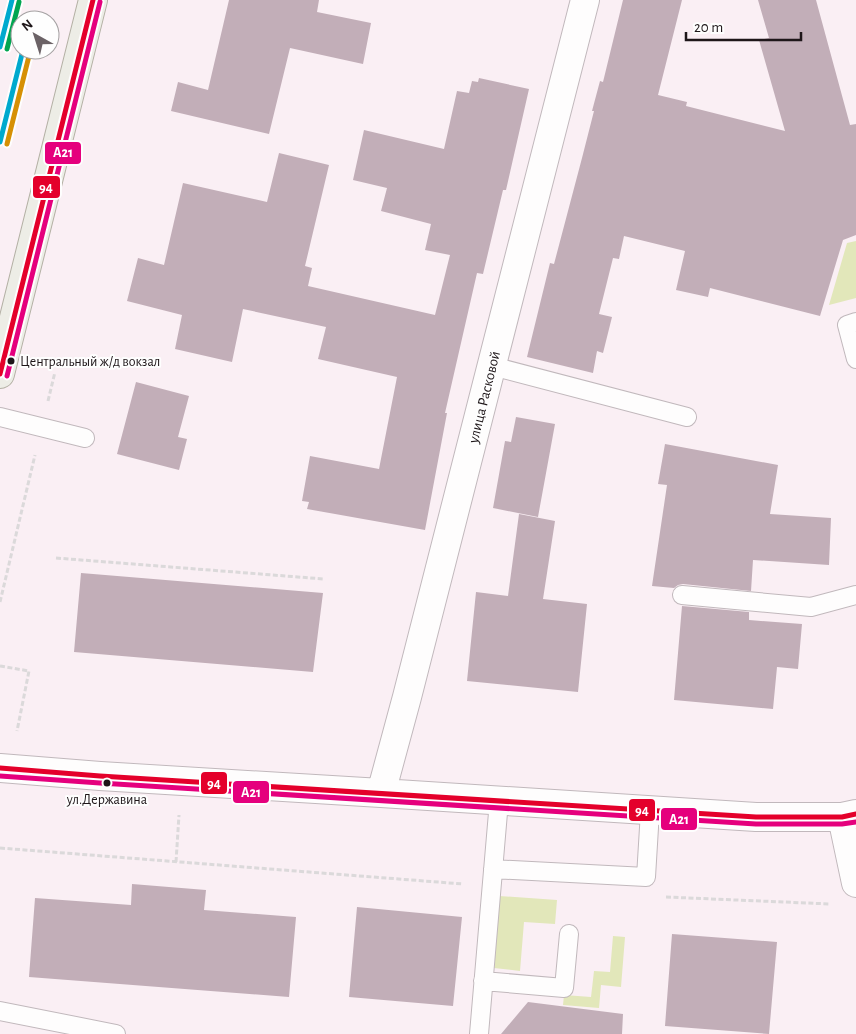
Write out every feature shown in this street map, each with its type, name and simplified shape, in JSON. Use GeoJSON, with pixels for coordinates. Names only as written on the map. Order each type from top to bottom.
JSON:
{"type":"FeatureCollection","features":[{"type":"Feature","properties":{"kind":"main road"},"geometry":{"type":"LineString","coordinates":[[0,374],[93,0]]}},
{"type":"Feature","properties":{"kind":"street","name":"улица Расковой"},"geometry":{"type":"LineString","coordinates":[[381,793],[585,0]]}},
{"type":"Feature","properties":{"kind":"street"},"geometry":{"type":"LineString","coordinates":[[0,768],[109,777],[756,818],[849,815],[856,883]]}},
{"type":"Feature","properties":{"kind":"lane"},"geometry":{"type":"LineString","coordinates":[[856,322],[847,324],[856,359]]}},
{"type":"Feature","properties":{"kind":"lane"},"geometry":{"type":"LineString","coordinates":[[492,366],[687,417]]}},
{"type":"Feature","properties":{"kind":"lane"},"geometry":{"type":"LineString","coordinates":[[0,417],[86,438]]}},
{"type":"Feature","properties":{"kind":"lane"},"geometry":{"type":"LineString","coordinates":[[682,595],[811,606],[856,595]]}},
{"type":"Feature","properties":{"kind":"lane"},"geometry":{"type":"LineString","coordinates":[[479,1034],[499,801]]}},
{"type":"Feature","properties":{"kind":"lane"},"geometry":{"type":"LineString","coordinates":[[492,878],[646,877],[650,811]]}},
{"type":"Feature","properties":{"kind":"lane"},"geometry":{"type":"LineString","coordinates":[[484,981],[564,988],[569,934]]}},
{"type":"Feature","properties":{"kind":"lane"},"geometry":{"type":"LineString","coordinates":[[0,1011],[116,1034]]}},
{"type":"Feature","properties":{"kind":"path"},"geometry":{"type":"LineString","coordinates":[[0,602],[42,427]]}},
{"type":"Feature","properties":{"kind":"path"},"geometry":{"type":"LineString","coordinates":[[56,558],[324,579]]}},
{"type":"Feature","properties":{"kind":"path"},"geometry":{"type":"LineString","coordinates":[[0,666],[30,671],[16,731]]}},
{"type":"Feature","properties":{"kind":"path"},"geometry":{"type":"LineString","coordinates":[[176,862],[180,807]]}},
{"type":"Feature","properties":{"kind":"path"},"geometry":{"type":"LineString","coordinates":[[0,848],[176,862],[492,878]]}},
{"type":"Feature","properties":{"kind":"path"},"geometry":{"type":"LineString","coordinates":[[661,896],[836,904]]}},
{"type":"Feature","properties":{"kind":"green space"},"geometry":{"type":"Polygon","coordinates":[[[856,241],[856,298],[829,305],[847,243],[856,241]]]}},
{"type":"Feature","properties":{"kind":"green space"},"geometry":{"type":"Polygon","coordinates":[[[499,896],[557,900],[555,924],[524,922],[520,971],[494,968],[499,896]]]}},
{"type":"Feature","properties":{"kind":"green space"},"geometry":{"type":"Polygon","coordinates":[[[613,936],[625,937],[621,987],[601,985],[599,1008],[563,1005],[564,995],[591,997],[594,971],[610,972],[613,936]]]}},
{"type":"Feature","properties":{"kind":"building"},"geometry":{"type":"Polygon","coordinates":[[[229,0],[319,0],[317,12],[371,23],[363,64],[290,48],[269,134],[171,111],[178,82],[208,90],[229,0]]]}},
{"type":"Feature","properties":{"kind":"building"},"geometry":{"type":"Polygon","coordinates":[[[623,0],[682,0],[658,95],[687,102],[686,106],[785,131],[759,40],[769,38],[758,0],[816,0],[850,125],[856,124],[856,235],[843,240],[820,316],[710,288],[708,297],[676,290],[685,251],[624,236],[619,259],[613,258],[599,314],[612,317],[603,353],[597,351],[593,373],[527,357],[550,263],[554,264],[594,111],[592,111],[600,81],[603,82],[623,0]]]}},
{"type":"Feature","properties":{"kind":"building"},"geometry":{"type":"Polygon","coordinates":[[[479,78],[529,89],[506,190],[503,190],[483,274],[477,273],[445,413],[447,413],[425,530],[307,509],[309,502],[302,501],[310,456],[379,469],[397,377],[318,359],[326,327],[243,309],[232,362],[175,349],[182,315],[127,301],[138,258],[164,265],[183,183],[267,202],[279,153],[329,165],[305,266],[312,268],[308,286],[435,315],[450,255],[425,250],[431,224],[381,211],[387,188],[353,180],[364,130],[444,149],[457,91],[469,93],[472,81],[478,82],[479,78]]]}},
{"type":"Feature","properties":{"kind":"building"},"geometry":{"type":"Polygon","coordinates":[[[136,382],[189,396],[178,437],[187,439],[179,470],[117,454],[136,382]]]}},
{"type":"Feature","properties":{"kind":"building"},"geometry":{"type":"Polygon","coordinates":[[[516,417],[555,424],[538,517],[493,508],[505,441],[511,442],[516,417]]]}},
{"type":"Feature","properties":{"kind":"building"},"geometry":{"type":"Polygon","coordinates":[[[665,444],[778,465],[770,514],[831,518],[829,565],[753,560],[751,591],[683,584],[674,588],[652,586],[667,485],[658,484],[665,444]]]}},
{"type":"Feature","properties":{"kind":"building"},"geometry":{"type":"Polygon","coordinates":[[[519,514],[555,521],[543,599],[587,604],[578,692],[467,681],[476,592],[508,596],[519,514]]]}},
{"type":"Feature","properties":{"kind":"building"},"geometry":{"type":"Polygon","coordinates":[[[81,573],[323,593],[313,672],[74,652],[81,573]]]}},
{"type":"Feature","properties":{"kind":"building"},"geometry":{"type":"Polygon","coordinates":[[[682,606],[749,612],[749,620],[802,624],[798,669],[777,667],[773,709],[674,700],[682,606]]]}},
{"type":"Feature","properties":{"kind":"building"},"geometry":{"type":"Polygon","coordinates":[[[132,884],[206,890],[204,910],[296,917],[289,997],[29,977],[35,898],[131,905],[132,884]]]}},
{"type":"Feature","properties":{"kind":"building"},"geometry":{"type":"Polygon","coordinates":[[[357,907],[462,917],[453,1006],[349,997],[357,907]]]}},
{"type":"Feature","properties":{"kind":"building"},"geometry":{"type":"Polygon","coordinates":[[[672,934],[777,942],[769,1034],[665,1026],[672,934]]]}},
{"type":"Feature","properties":{"kind":"building"},"geometry":{"type":"Polygon","coordinates":[[[528,1002],[623,1014],[622,1034],[501,1034],[528,1002]]]}},
{"type":"Feature","properties":{"kind":"transit line"},"geometry":{"type":"LineString","coordinates":[[0,47],[12,0]]}},
{"type":"Feature","properties":{"kind":"transit line","name":"94"},"geometry":{"type":"LineString","coordinates":[[0,374],[93,0]]}},
{"type":"Feature","properties":{"kind":"transit line"},"geometry":{"type":"LineString","coordinates":[[7,49],[19,2]]}},
{"type":"Feature","properties":{"kind":"transit line","name":"А21"},"geometry":{"type":"LineString","coordinates":[[7,376],[100,2]]}},
{"type":"Feature","properties":{"kind":"transit line"},"geometry":{"type":"LineString","coordinates":[[0,142],[20,60]]}},
{"type":"Feature","properties":{"kind":"transit line"},"geometry":{"type":"LineString","coordinates":[[7,144],[28,60]]}},
{"type":"Feature","properties":{"kind":"transit line","name":"94"},"geometry":{"type":"LineString","coordinates":[[0,768],[100,776],[756,817],[842,817],[856,814]]}},
{"type":"Feature","properties":{"kind":"transit line","name":"А21"},"geometry":{"type":"LineString","coordinates":[[0,776],[756,824],[842,824],[856,822]]}},
{"type":"Feature","properties":{"kind":"place","name":"Центральный ж/д вокзал"},"geometry":{"type":"Point","coordinates":[11,361]}},
{"type":"Feature","properties":{"kind":"place","name":"ул.Державина"},"geometry":{"type":"Point","coordinates":[107,783]}}]}
